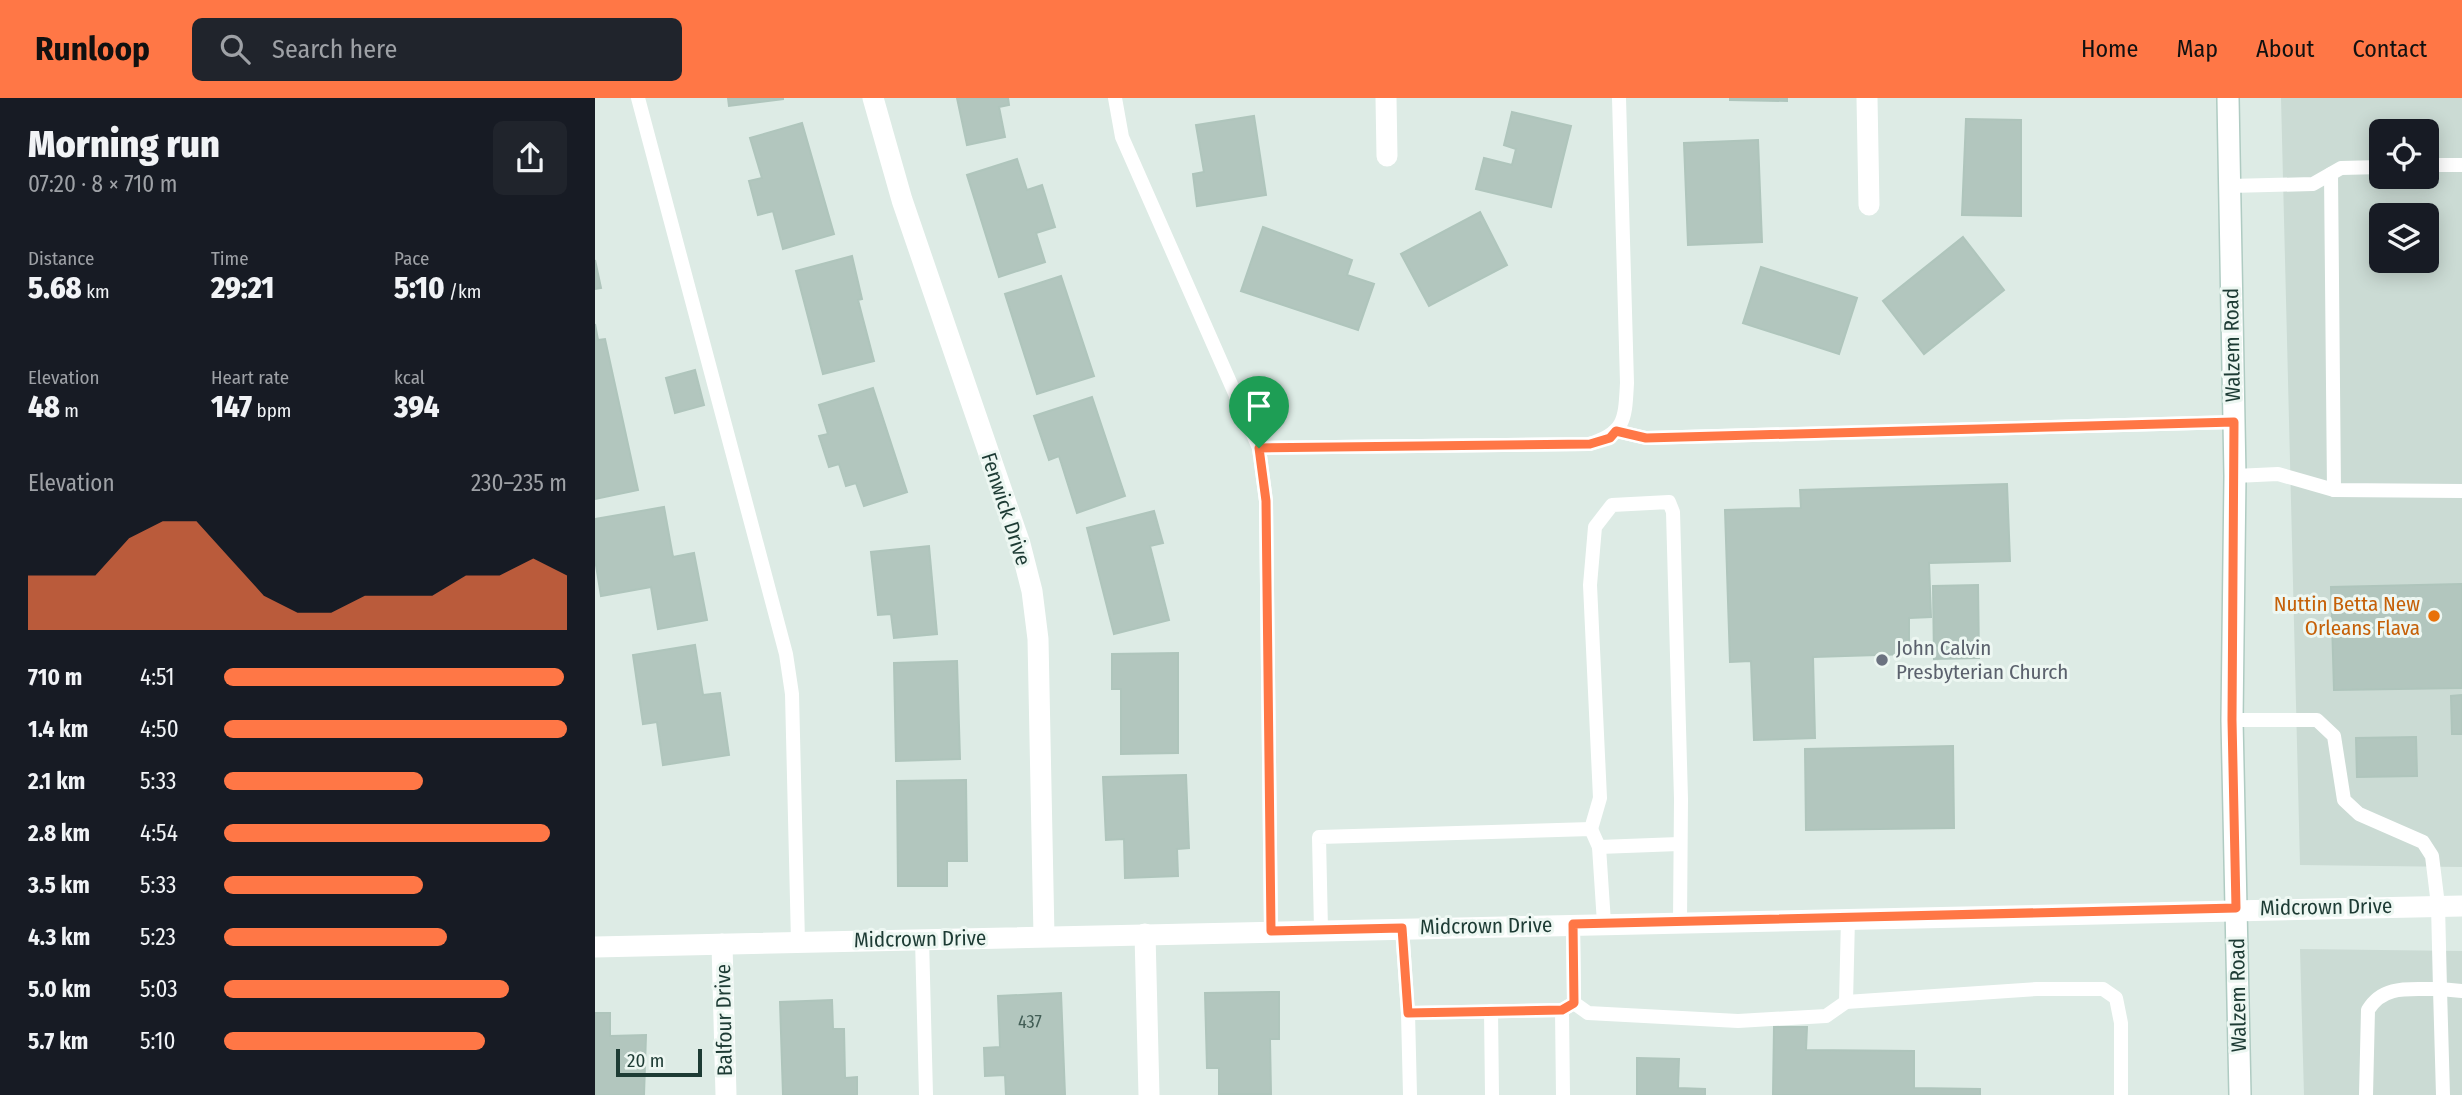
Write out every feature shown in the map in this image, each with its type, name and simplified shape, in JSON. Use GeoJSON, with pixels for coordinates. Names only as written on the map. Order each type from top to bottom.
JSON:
{"type":"FeatureCollection","features":[{"type":"Feature","properties":{"kind":"street","name":"Fenwick Drive"},"geometry":{"type":"LineString","coordinates":[[873,98],[902,200],[1020,544],[1032,592],[1038,639],[1044,936]]}},
{"type":"Feature","properties":{"kind":"street"},"geometry":{"type":"LineString","coordinates":[[1386,98],[1387,156]]}},
{"type":"Feature","properties":{"kind":"street"},"geometry":{"type":"LineString","coordinates":[[1867,98],[1869,205]]}},
{"type":"Feature","properties":{"kind":"street","name":"Walzem Road"},"geometry":{"type":"LineString","coordinates":[[2228,98],[2235,476],[2232,720],[2240,1095]]}},
{"type":"Feature","properties":{"kind":"street","name":"Midcrown Drive"},"geometry":{"type":"LineString","coordinates":[[595,947],[2236,908],[2462,906]]}},
{"type":"Feature","properties":{"kind":"street"},"geometry":{"type":"LineString","coordinates":[[1145,934],[1149,1095]]}},
{"type":"Feature","properties":{"kind":"street","name":"Balfour Drive"},"geometry":{"type":"LineString","coordinates":[[722,944],[726,1095]]}},
{"type":"Feature","properties":{"kind":"lane"},"geometry":{"type":"LineString","coordinates":[[638,98],[786,653],[792,694],[797,942]]}},
{"type":"Feature","properties":{"kind":"lane"},"geometry":{"type":"LineString","coordinates":[[1115,98],[1122,137],[1259,448],[1266,501],[1271,931]]}},
{"type":"Feature","properties":{"kind":"lane"},"geometry":{"type":"LineString","coordinates":[[1259,448],[1590,444],[1610,438],[1625,418],[1627,383],[1619,98]]}},
{"type":"Feature","properties":{"kind":"lane"},"geometry":{"type":"LineString","coordinates":[[2439,165],[2462,164]]}},
{"type":"Feature","properties":{"kind":"lane"},"geometry":{"type":"LineString","coordinates":[[2230,186],[2313,184],[2341,168],[2369,167]]}},
{"type":"Feature","properties":{"kind":"lane"},"geometry":{"type":"LineString","coordinates":[[2331,174],[2334,489]]}},
{"type":"Feature","properties":{"kind":"lane"},"geometry":{"type":"LineString","coordinates":[[1616,431],[1646,438],[2234,422]]}},
{"type":"Feature","properties":{"kind":"lane"},"geometry":{"type":"LineString","coordinates":[[2235,476],[2278,474],[2334,489],[2462,491]]}},
{"type":"Feature","properties":{"kind":"lane"},"geometry":{"type":"LineString","coordinates":[[1604,923],[1599,847],[1591,829],[1600,798],[1590,585],[1595,527],[1612,505],[1669,502],[1674,512],[1681,799],[1680,922]]}},
{"type":"Feature","properties":{"kind":"lane"},"geometry":{"type":"LineString","coordinates":[[2232,720],[2317,720],[2334,736],[2344,800],[2359,814],[2423,842],[2432,856],[2438,905],[2443,1095]]}},
{"type":"Feature","properties":{"kind":"lane"},"geometry":{"type":"LineString","coordinates":[[1321,930],[1319,837],[1591,829]]}},
{"type":"Feature","properties":{"kind":"lane"},"geometry":{"type":"LineString","coordinates":[[1599,847],[1679,844]]}},
{"type":"Feature","properties":{"kind":"lane"},"geometry":{"type":"LineString","coordinates":[[1846,1002],[1848,918]]}},
{"type":"Feature","properties":{"kind":"lane"},"geometry":{"type":"LineString","coordinates":[[1563,1095],[1573,924]]}},
{"type":"Feature","properties":{"kind":"lane"},"geometry":{"type":"LineString","coordinates":[[1402,928],[1410,1095]]}},
{"type":"Feature","properties":{"kind":"lane"},"geometry":{"type":"LineString","coordinates":[[922,939],[926,1095]]}},
{"type":"Feature","properties":{"kind":"lane"},"geometry":{"type":"LineString","coordinates":[[1408,1013],[1491,1012],[1568,1007],[1588,1013],[1738,1021],[1826,1016],[1846,1002],[2037,989],[2103,989],[2116,998],[2121,1023],[2121,1095]]}},
{"type":"Feature","properties":{"kind":"lane"},"geometry":{"type":"LineString","coordinates":[[2366,1095],[2368,1010],[2375,998],[2390,990],[2462,991]]}},
{"type":"Feature","properties":{"kind":"lane"},"geometry":{"type":"LineString","coordinates":[[1491,1012],[1492,1095]]}},
{"type":"Feature","properties":{"kind":"shaded area"},"geometry":{"type":"Polygon","coordinates":[[[2281,98],[2462,98],[2462,867],[2300,865],[2281,98]]]}},
{"type":"Feature","properties":{"kind":"shaded area"},"geometry":{"type":"Polygon","coordinates":[[[2300,949],[2462,951],[2462,1095],[2304,1095],[2300,949]]]}},
{"type":"Feature","properties":{"kind":"building"},"geometry":{"type":"Polygon","coordinates":[[[728,98],[783,98],[783,99],[729,106],[728,98]]]}},
{"type":"Feature","properties":{"kind":"building"},"geometry":{"type":"Polygon","coordinates":[[[957,98],[1008,98],[1009,105],[999,107],[1005,137],[967,145],[957,98]]]}},
{"type":"Feature","properties":{"kind":"building"},"geometry":{"type":"Polygon","coordinates":[[[1787,98],[1787,101],[1730,100],[1787,98]]]}},
{"type":"Feature","properties":{"kind":"building"},"geometry":{"type":"Polygon","coordinates":[[[1512,112],[1571,126],[1551,207],[1476,189],[1484,158],[1512,165],[1516,149],[1504,145],[1512,112]]]}},
{"type":"Feature","properties":{"kind":"building"},"geometry":{"type":"Polygon","coordinates":[[[1254,116],[1266,195],[1197,206],[1193,174],[1204,172],[1196,125],[1254,116]]]}},
{"type":"Feature","properties":{"kind":"building"},"geometry":{"type":"Polygon","coordinates":[[[1966,119],[2021,120],[2021,216],[1962,215],[1966,119]]]}},
{"type":"Feature","properties":{"kind":"building"},"geometry":{"type":"Polygon","coordinates":[[[802,123],[834,234],[783,249],[773,211],[758,215],[749,181],[762,178],[750,138],[802,123]]]}},
{"type":"Feature","properties":{"kind":"building"},"geometry":{"type":"Polygon","coordinates":[[[1758,140],[1762,242],[1688,245],[1684,143],[1758,140]]]}},
{"type":"Feature","properties":{"kind":"building"},"geometry":{"type":"Polygon","coordinates":[[[1017,159],[1027,190],[1042,185],[1055,227],[1036,233],[1045,262],[999,277],[967,175],[1017,159]]]}},
{"type":"Feature","properties":{"kind":"building"},"geometry":{"type":"Polygon","coordinates":[[[1480,212],[1507,265],[1429,306],[1401,254],[1480,212]]]}},
{"type":"Feature","properties":{"kind":"building"},"geometry":{"type":"Polygon","coordinates":[[[1263,227],[1352,260],[1347,275],[1374,284],[1358,330],[1241,291],[1263,227]]]}},
{"type":"Feature","properties":{"kind":"building"},"geometry":{"type":"Polygon","coordinates":[[[1963,237],[2004,290],[1924,354],[1883,301],[1963,237]]]}},
{"type":"Feature","properties":{"kind":"building"},"geometry":{"type":"Polygon","coordinates":[[[852,256],[862,299],[858,300],[874,361],[823,374],[796,271],[852,256]]]}},
{"type":"Feature","properties":{"kind":"building"},"geometry":{"type":"Polygon","coordinates":[[[595,260],[601,288],[595,289],[595,260]]]}},
{"type":"Feature","properties":{"kind":"building"},"geometry":{"type":"Polygon","coordinates":[[[1761,267],[1857,298],[1839,354],[1743,323],[1761,267]]]}},
{"type":"Feature","properties":{"kind":"building"},"geometry":{"type":"Polygon","coordinates":[[[1061,276],[1094,376],[1037,394],[1005,294],[1061,276]]]}},
{"type":"Feature","properties":{"kind":"building"},"geometry":{"type":"Polygon","coordinates":[[[595,324],[598,340],[605,339],[638,490],[595,499],[595,324]]]}},
{"type":"Feature","properties":{"kind":"building"},"geometry":{"type":"Polygon","coordinates":[[[695,370],[704,405],[675,413],[666,378],[695,370]]]}},
{"type":"Feature","properties":{"kind":"building"},"geometry":{"type":"Polygon","coordinates":[[[873,388],[907,492],[864,506],[856,483],[846,486],[839,464],[829,467],[819,436],[828,434],[819,405],[873,388]]]}},
{"type":"Feature","properties":{"kind":"building"},"geometry":{"type":"Polygon","coordinates":[[[1092,397],[1125,496],[1077,513],[1059,456],[1049,460],[1034,416],[1092,397]]]}},
{"type":"Feature","properties":{"kind":"building"},"geometry":{"type":"Polygon","coordinates":[[[2007,484],[2010,561],[1929,563],[1931,617],[1909,618],[1909,654],[1813,657],[1815,738],[1754,740],[1751,661],[1730,662],[1725,510],[1801,508],[1800,490],[2007,484]]]}},
{"type":"Feature","properties":{"kind":"building"},"geometry":{"type":"Polygon","coordinates":[[[664,507],[673,557],[694,553],[707,620],[658,629],[651,587],[601,596],[595,559],[595,519],[664,507]]]}},
{"type":"Feature","properties":{"kind":"building"},"geometry":{"type":"Polygon","coordinates":[[[1154,511],[1163,543],[1150,546],[1169,620],[1114,634],[1087,528],[1154,511]]]}},
{"type":"Feature","properties":{"kind":"building"},"geometry":{"type":"Polygon","coordinates":[[[929,546],[937,634],[894,638],[891,614],[878,615],[871,552],[929,546]]]}},
{"type":"Feature","properties":{"kind":"building"},"geometry":{"type":"Polygon","coordinates":[[[2462,584],[2462,688],[2334,690],[2331,587],[2462,584]]]}},
{"type":"Feature","properties":{"kind":"building"},"geometry":{"type":"Polygon","coordinates":[[[1978,585],[1979,658],[1934,659],[1933,586],[1978,585]]]}},
{"type":"Feature","properties":{"kind":"building"},"geometry":{"type":"Polygon","coordinates":[[[695,645],[703,695],[720,693],[729,755],[663,765],[657,722],[643,724],[633,655],[695,645]]]}},
{"type":"Feature","properties":{"kind":"building"},"geometry":{"type":"Polygon","coordinates":[[[1178,653],[1178,753],[1121,754],[1121,689],[1112,689],[1112,654],[1178,653]]]}},
{"type":"Feature","properties":{"kind":"building"},"geometry":{"type":"Polygon","coordinates":[[[957,661],[960,759],[896,761],[894,663],[957,661]]]}},
{"type":"Feature","properties":{"kind":"building"},"geometry":{"type":"Polygon","coordinates":[[[2462,695],[2462,734],[2452,734],[2451,696],[2462,695]]]}},
{"type":"Feature","properties":{"kind":"building"},"geometry":{"type":"Polygon","coordinates":[[[2416,737],[2417,776],[2357,777],[2356,738],[2416,737]]]}},
{"type":"Feature","properties":{"kind":"building"},"geometry":{"type":"Polygon","coordinates":[[[1953,746],[1954,828],[1806,830],[1805,749],[1953,746]]]}},
{"type":"Feature","properties":{"kind":"building"},"geometry":{"type":"Polygon","coordinates":[[[1186,775],[1189,848],[1177,849],[1178,876],[1125,878],[1124,839],[1106,840],[1103,777],[1186,775]]]}},
{"type":"Feature","properties":{"kind":"building"},"geometry":{"type":"Polygon","coordinates":[[[966,780],[967,861],[947,861],[947,886],[898,886],[897,781],[966,780]]]}},
{"type":"Feature","properties":{"kind":"building"},"geometry":{"type":"Polygon","coordinates":[[[1279,992],[1279,1039],[1270,1039],[1271,1094],[1219,1094],[1219,1068],[1207,1068],[1205,993],[1279,992]]]}},
{"type":"Feature","properties":{"kind":"building"},"geometry":{"type":"Polygon","coordinates":[[[1061,993],[1065,1095],[1006,1095],[1005,1075],[985,1076],[984,1048],[1000,1047],[998,996],[1061,993]]]}},
{"type":"Feature","properties":{"kind":"building"},"geometry":{"type":"Polygon","coordinates":[[[832,1000],[833,1029],[844,1029],[845,1078],[857,1077],[857,1095],[783,1095],[780,1002],[832,1000]]]}},
{"type":"Feature","properties":{"kind":"building"},"geometry":{"type":"Polygon","coordinates":[[[595,1013],[610,1013],[610,1036],[646,1035],[644,1095],[595,1095],[595,1013]]]}},
{"type":"Feature","properties":{"kind":"building"},"geometry":{"type":"Polygon","coordinates":[[[1774,1027],[1807,1027],[1806,1050],[1914,1051],[1914,1088],[1980,1089],[1980,1095],[1773,1095],[1774,1027]]]}},
{"type":"Feature","properties":{"kind":"building"},"geometry":{"type":"Polygon","coordinates":[[[1637,1058],[1679,1059],[1678,1088],[1705,1089],[1705,1095],[1637,1095],[1637,1058]]]}},
{"type":"Feature","properties":{"kind":"place","name":"Nuttin Betta New Orleans Flava"},"geometry":{"type":"Point","coordinates":[2434,616]}},
{"type":"Feature","properties":{"kind":"place","name":"John Calvin Presbyterian Church"},"geometry":{"type":"Point","coordinates":[1882,660]}},
{"type":"Feature","properties":{"kind":"route"},"geometry":{"type":"LineString","coordinates":[[2234,422],[2232,720],[2236,908],[1573,924],[1574,1003],[1562,1010],[1408,1013],[1402,928],[1271,931],[1266,501],[1259,448],[1590,444],[1610,438],[1616,431],[1646,438],[2234,422]]}}]}
